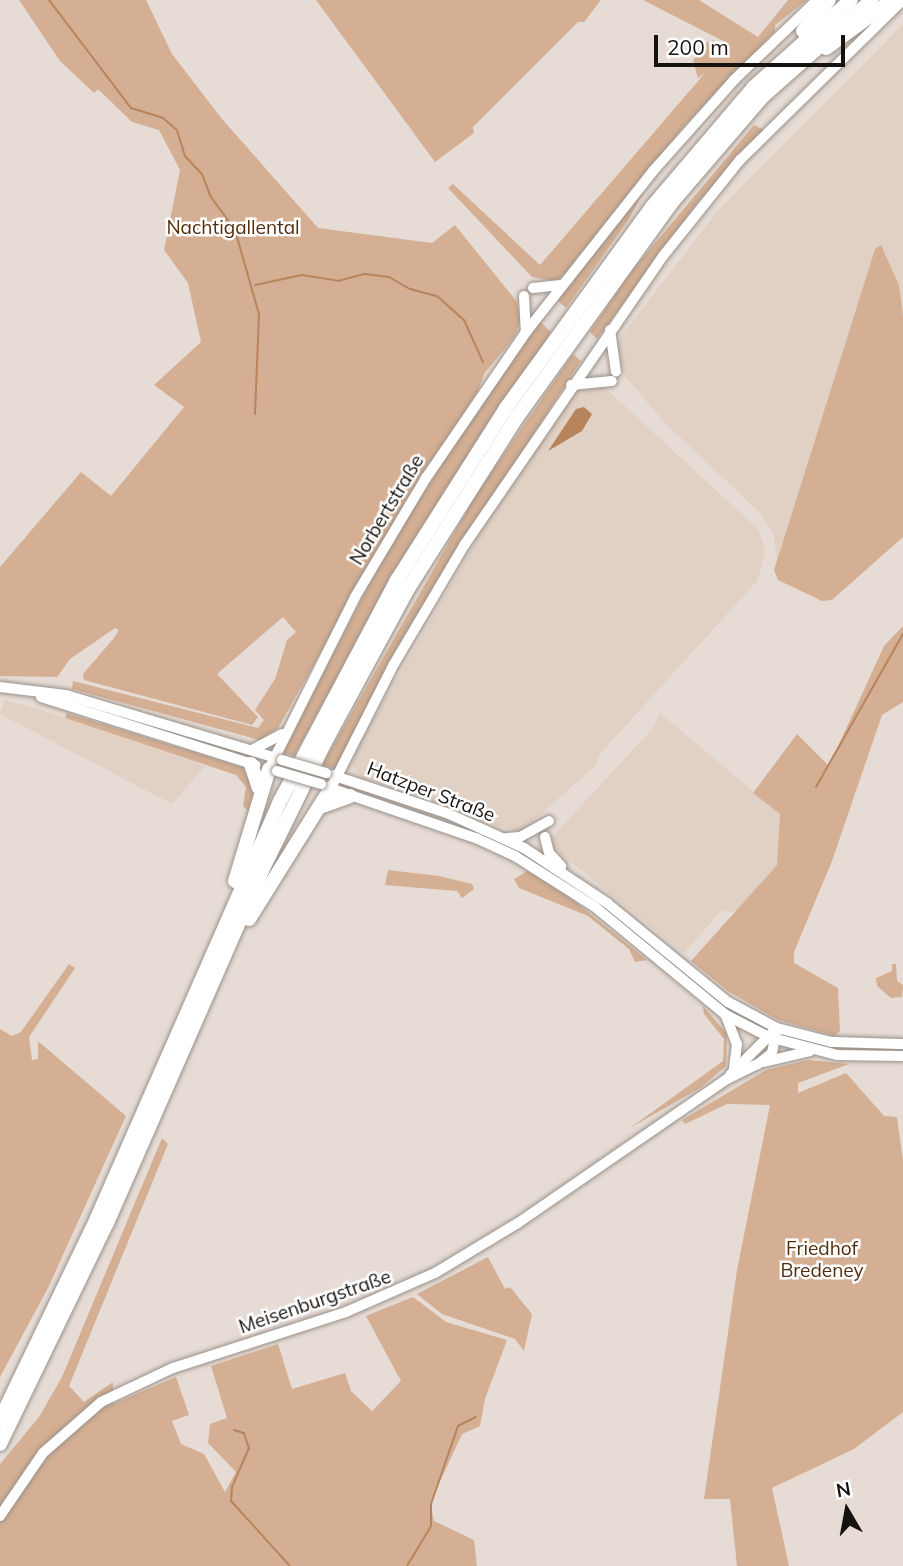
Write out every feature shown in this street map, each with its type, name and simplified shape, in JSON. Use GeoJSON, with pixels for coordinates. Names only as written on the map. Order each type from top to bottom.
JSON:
{"type":"FeatureCollection","features":[{"type":"Feature","properties":{"kind":"highway"},"geometry":{"type":"LineString","coordinates":[[0,1420],[97,1218],[220,933],[312,737],[397,580],[466,470],[637,228],[707,138],[830,0]]}},
{"type":"Feature","properties":{"kind":"highway"},"geometry":{"type":"LineString","coordinates":[[762,78],[851,0]]}},
{"type":"Feature","properties":{"kind":"highway"},"geometry":{"type":"LineString","coordinates":[[0,1444],[101,1236],[219,969],[324,744],[436,543],[517,417],[640,244],[763,96],[872,0]]}},
{"type":"Feature","properties":{"kind":"highway"},"geometry":{"type":"LineString","coordinates":[[763,96],[892,0]]}},
{"type":"Feature","properties":{"kind":"highway"},"geometry":{"type":"LineString","coordinates":[[252,757],[259,780],[258,799]]}},
{"type":"Feature","properties":{"kind":"highway"},"geometry":{"type":"LineString","coordinates":[[220,933],[258,799],[276,764]]}},
{"type":"Feature","properties":{"kind":"highway"},"geometry":{"type":"LineString","coordinates":[[219,969],[320,807],[328,781]]}},
{"type":"Feature","properties":{"kind":"highway"},"geometry":{"type":"LineString","coordinates":[[320,807],[353,789]]}},
{"type":"Feature","properties":{"kind":"main road","name":"Norbertstraße"},"geometry":{"type":"LineString","coordinates":[[276,764],[282,734],[392,534],[526,332],[561,285],[702,116],[817,0]]}},
{"type":"Feature","properties":{"kind":"main road"},"geometry":{"type":"LineString","coordinates":[[328,781],[345,758],[446,575],[610,330],[740,160],[903,1]]}},
{"type":"Feature","properties":{"kind":"main road"},"geometry":{"type":"LineString","coordinates":[[526,332],[528,292],[561,285]]}},
{"type":"Feature","properties":{"kind":"main road"},"geometry":{"type":"LineString","coordinates":[[571,385],[614,376],[610,330]]}},
{"type":"Feature","properties":{"kind":"main road","name":"Hatzper Straße"},"geometry":{"type":"LineString","coordinates":[[0,687],[25,691],[276,764],[501,838],[573,878],[694,977],[774,1035]]}},
{"type":"Feature","properties":{"kind":"main road"},"geometry":{"type":"LineString","coordinates":[[252,757],[282,734]]}},
{"type":"Feature","properties":{"kind":"main road"},"geometry":{"type":"LineString","coordinates":[[345,758],[353,789]]}},
{"type":"Feature","properties":{"kind":"main road","name":"Hatzper Straße"},"geometry":{"type":"LineString","coordinates":[[353,789],[478,839],[524,861],[595,907],[726,1015],[774,1035]]}},
{"type":"Feature","properties":{"kind":"main road"},"geometry":{"type":"LineString","coordinates":[[501,838],[520,837],[549,821]]}},
{"type":"Feature","properties":{"kind":"main road"},"geometry":{"type":"LineString","coordinates":[[545,837],[549,853],[573,878]]}},
{"type":"Feature","properties":{"kind":"main road"},"geometry":{"type":"LineString","coordinates":[[726,1015],[737,1044],[730,1075]]}},
{"type":"Feature","properties":{"kind":"main road"},"geometry":{"type":"LineString","coordinates":[[774,1035],[831,1042],[903,1044]]}},
{"type":"Feature","properties":{"kind":"main road"},"geometry":{"type":"LineString","coordinates":[[774,1035],[812,1051]]}},
{"type":"Feature","properties":{"kind":"main road","name":"Meisenburgstraße"},"geometry":{"type":"LineString","coordinates":[[730,1075],[758,1064],[772,1053],[774,1035]]}},
{"type":"Feature","properties":{"kind":"main road","name":"Meisenburgstraße"},"geometry":{"type":"LineString","coordinates":[[0,1516],[48,1447],[102,1402],[173,1368],[346,1312],[409,1287],[508,1229],[730,1075],[774,1035]]}},
{"type":"Feature","properties":{"kind":"main road"},"geometry":{"type":"LineString","coordinates":[[758,1064],[812,1051],[903,1056]]}},
{"type":"Feature","properties":{"kind":"shaded area"},"geometry":{"type":"Polygon","coordinates":[[[903,24],[903,316],[899,285],[881,246],[875,249],[777,559],[774,536],[760,513],[665,423],[625,376],[616,343],[716,213],[903,24]]]}},
{"type":"Feature","properties":{"kind":"shaded area"},"geometry":{"type":"Polygon","coordinates":[[[603,386],[758,529],[765,550],[758,580],[598,756],[596,765],[521,832],[479,821],[405,789],[362,778],[352,764],[359,744],[497,505],[573,392],[603,386]]]}},
{"type":"Feature","properties":{"kind":"shaded area"},"geometry":{"type":"Polygon","coordinates":[[[584,407],[592,414],[582,431],[548,451],[576,409],[584,407]]]}},
{"type":"Feature","properties":{"kind":"shaded area"},"geometry":{"type":"Polygon","coordinates":[[[5,700],[205,766],[172,804],[0,714],[5,700]]]}},
{"type":"Feature","properties":{"kind":"shaded area"},"geometry":{"type":"Polygon","coordinates":[[[660,713],[780,814],[777,865],[735,912],[721,911],[684,953],[550,845],[556,833],[653,728],[660,713]]]}},
{"type":"Feature","properties":{"kind":"green space","name":"Nachtigallental"},"geometry":{"type":"Polygon","coordinates":[[[19,0],[146,0],[172,54],[222,119],[318,228],[432,243],[455,225],[517,302],[520,322],[515,336],[484,374],[478,391],[406,501],[278,728],[260,740],[72,689],[73,681],[258,728],[264,720],[255,710],[275,679],[287,640],[296,632],[283,617],[217,674],[258,717],[252,725],[84,680],[83,674],[119,630],[115,628],[70,659],[57,677],[0,676],[0,567],[81,472],[111,496],[184,407],[154,385],[201,342],[188,283],[164,250],[180,170],[159,130],[132,122],[98,89],[94,93],[60,61],[19,0]]]}},
{"type":"Feature","properties":{"kind":"green space"},"geometry":{"type":"Polygon","coordinates":[[[316,0],[601,0],[584,22],[578,22],[473,127],[474,133],[435,162],[316,0]]]}},
{"type":"Feature","properties":{"kind":"green space"},"geometry":{"type":"Polygon","coordinates":[[[643,0],[699,0],[758,37],[788,0],[807,0],[775,25],[775,31],[685,125],[564,275],[555,281],[532,277],[448,188],[453,184],[540,265],[705,73],[698,78],[693,61],[705,43],[714,40],[719,48],[727,43],[643,0]]]}},
{"type":"Feature","properties":{"kind":"green space"},"geometry":{"type":"Polygon","coordinates":[[[754,125],[764,130],[698,202],[597,339],[590,332],[630,273],[754,125]]]}},
{"type":"Feature","properties":{"kind":"green space"},"geometry":{"type":"Polygon","coordinates":[[[645,189],[629,219],[566,308],[557,300],[645,189]]]}},
{"type":"Feature","properties":{"kind":"green space"},"geometry":{"type":"Polygon","coordinates":[[[881,245],[899,285],[903,316],[903,537],[832,600],[822,601],[778,580],[774,570],[875,249],[881,245]]]}},
{"type":"Feature","properties":{"kind":"green space"},"geometry":{"type":"Polygon","coordinates":[[[540,322],[551,332],[401,561],[294,756],[282,752],[384,556],[462,432],[540,322]]]}},
{"type":"Feature","properties":{"kind":"green space"},"geometry":{"type":"Polygon","coordinates":[[[573,354],[581,361],[428,597],[335,769],[322,765],[477,493],[573,354]]]}},
{"type":"Feature","properties":{"kind":"green space"},"geometry":{"type":"Polygon","coordinates":[[[903,626],[903,702],[882,715],[832,861],[794,952],[794,963],[838,988],[840,1031],[835,1036],[778,1020],[728,991],[691,961],[777,865],[780,814],[753,793],[797,734],[829,766],[884,646],[903,626]]]}},
{"type":"Feature","properties":{"kind":"green space"},"geometry":{"type":"Polygon","coordinates":[[[67,713],[242,767],[254,789],[248,811],[243,806],[246,787],[236,775],[65,718],[67,713]]]}},
{"type":"Feature","properties":{"kind":"green space"},"geometry":{"type":"Polygon","coordinates":[[[388,870],[439,876],[472,884],[474,889],[462,898],[457,891],[385,885],[388,870]]]}},
{"type":"Feature","properties":{"kind":"green space"},"geometry":{"type":"Polygon","coordinates":[[[527,871],[568,896],[647,960],[635,962],[629,949],[588,916],[519,888],[514,879],[527,871]]]}},
{"type":"Feature","properties":{"kind":"green space"},"geometry":{"type":"Polygon","coordinates":[[[69,964],[75,968],[29,1037],[32,1060],[38,1059],[38,1041],[126,1116],[48,1288],[0,1377],[0,1029],[12,1036],[21,1032],[69,964]]]}},
{"type":"Feature","properties":{"kind":"green space"},"geometry":{"type":"Polygon","coordinates":[[[892,964],[896,964],[897,981],[903,985],[902,997],[891,998],[877,986],[876,978],[892,971],[892,964]]]}},
{"type":"Feature","properties":{"kind":"green space"},"geometry":{"type":"Polygon","coordinates":[[[703,1006],[727,1034],[726,1066],[700,1088],[630,1128],[723,1061],[724,1039],[704,1014],[703,1006]]]}},
{"type":"Feature","properties":{"kind":"green space","name":"Friedhof Bredeney"},"geometry":{"type":"Polygon","coordinates":[[[808,1060],[849,1064],[798,1083],[798,1093],[846,1073],[884,1116],[897,1117],[903,1161],[903,1412],[854,1449],[772,1488],[789,1566],[737,1566],[730,1499],[704,1499],[737,1270],[770,1105],[727,1104],[685,1124],[682,1120],[766,1070],[808,1060]]]}},
{"type":"Feature","properties":{"kind":"green space"},"geometry":{"type":"Polygon","coordinates":[[[162,1138],[168,1144],[69,1386],[84,1402],[113,1382],[113,1404],[176,1377],[189,1415],[172,1421],[181,1444],[204,1454],[225,1492],[236,1472],[208,1443],[210,1424],[227,1418],[211,1366],[278,1344],[292,1389],[345,1373],[351,1391],[372,1411],[401,1381],[366,1316],[413,1297],[446,1322],[507,1340],[485,1399],[480,1426],[462,1434],[430,1503],[434,1521],[474,1540],[477,1566],[0,1566],[0,1464],[39,1417],[62,1377],[162,1138]]]}},
{"type":"Feature","properties":{"kind":"green space"},"geometry":{"type":"Polygon","coordinates":[[[488,1257],[505,1289],[510,1287],[532,1314],[524,1351],[515,1339],[442,1314],[417,1294],[488,1257]]]}},
{"type":"Feature","properties":{"kind":"waterway"},"geometry":{"type":"LineString","coordinates":[[49,0],[131,108],[163,118],[177,130],[185,156],[202,174],[211,197],[235,230],[259,314],[255,414]]}},
{"type":"Feature","properties":{"kind":"waterway"},"geometry":{"type":"LineString","coordinates":[[255,285],[302,275],[338,281],[365,274],[389,277],[410,289],[437,296],[464,320],[483,362]]}},
{"type":"Feature","properties":{"kind":"waterway"},"geometry":{"type":"LineString","coordinates":[[816,787],[903,634]]}},
{"type":"Feature","properties":{"kind":"waterway"},"geometry":{"type":"LineString","coordinates":[[407,1566],[431,1526],[431,1504],[458,1426],[476,1417]]}},
{"type":"Feature","properties":{"kind":"waterway"},"geometry":{"type":"LineString","coordinates":[[234,1430],[244,1433],[249,1448],[232,1487],[231,1501],[290,1566]]}}]}
